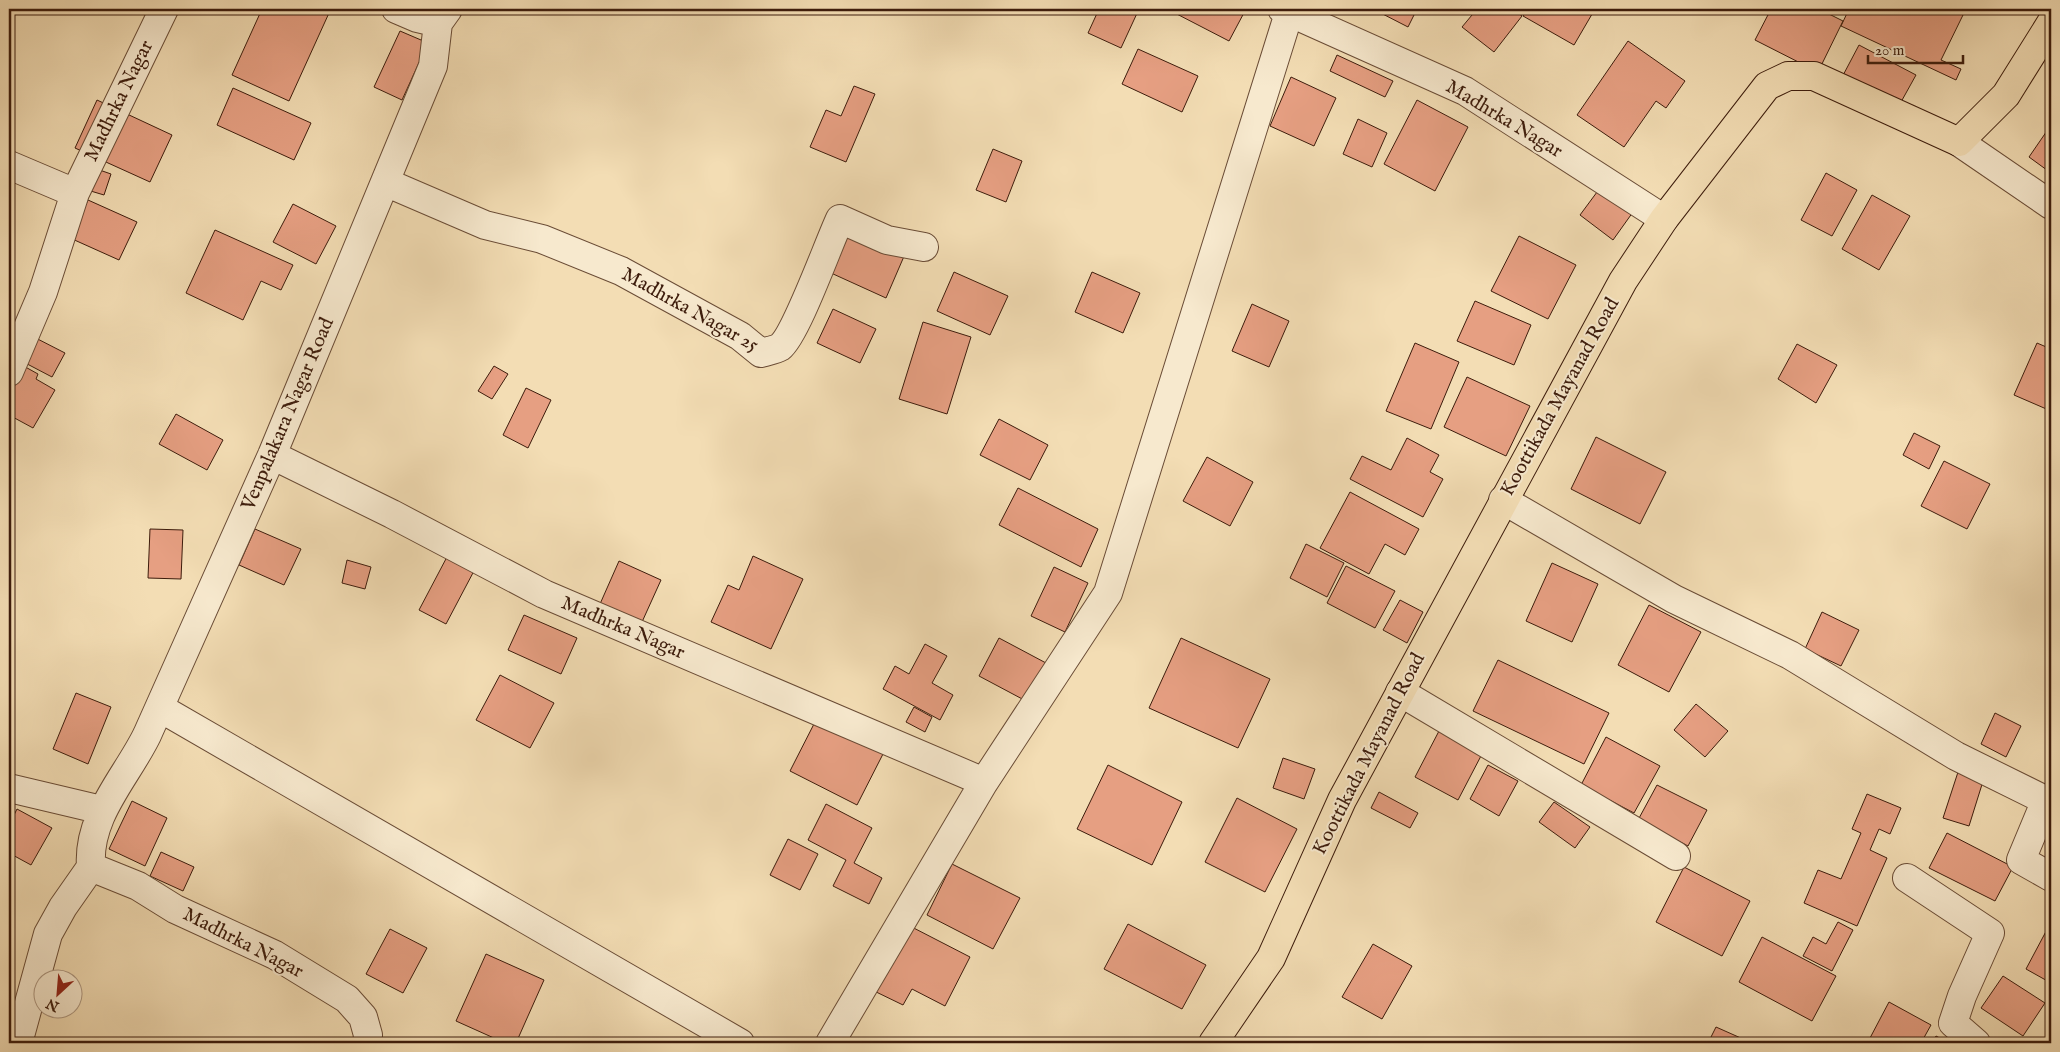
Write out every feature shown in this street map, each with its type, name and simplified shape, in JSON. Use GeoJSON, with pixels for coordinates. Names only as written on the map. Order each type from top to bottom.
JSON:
{"type":"FeatureCollection","features":[{"type":"Feature","properties":{"kind":"main road"},"geometry":{"type":"LineString","coordinates":[[1959,142],[2006,95],[2051,23]]}},
{"type":"Feature","properties":{"kind":"main road","name":"Koottikada Mayanad Road"},"geometry":{"type":"LineString","coordinates":[[1213,1043],[1271,958],[1342,800],[1623,281],[1664,219],[1767,86],[1788,76],[1814,76],[1959,142]]}},
{"type":"Feature","properties":{"kind":"street","name":"Madhrka Nagar"},"geometry":{"type":"LineString","coordinates":[[9,372],[43,292],[75,193],[164,9]]}},
{"type":"Feature","properties":{"kind":"street"},"geometry":{"type":"LineString","coordinates":[[396,9],[417,18],[443,16]]}},
{"type":"Feature","properties":{"kind":"street","name":"Madhrka Nagar"},"geometry":{"type":"LineString","coordinates":[[1286,11],[1465,91],[1664,219]]}},
{"type":"Feature","properties":{"kind":"street"},"geometry":{"type":"LineString","coordinates":[[830,1043],[984,782],[1108,593],[1286,11]]}},
{"type":"Feature","properties":{"kind":"street","name":"Venpalakara Nagar Road"},"geometry":{"type":"LineString","coordinates":[[102,810],[128,771],[160,708],[272,455],[433,66],[443,16]]}},
{"type":"Feature","properties":{"kind":"street"},"geometry":{"type":"LineString","coordinates":[[1959,142],[2051,206]]}},
{"type":"Feature","properties":{"kind":"street"},"geometry":{"type":"LineString","coordinates":[[9,165],[75,193]]}},
{"type":"Feature","properties":{"kind":"street","name":"Madhrka Nagar 25"},"geometry":{"type":"LineString","coordinates":[[385,182],[484,225],[542,239],[621,271],[740,336],[761,353],[780,346],[790,332],[818,274],[840,219],[887,240],[924,247]]}},
{"type":"Feature","properties":{"kind":"street","name":"Madhrka Nagar"},"geometry":{"type":"LineString","coordinates":[[272,455],[392,514],[544,594],[984,782]]}},
{"type":"Feature","properties":{"kind":"street"},"geometry":{"type":"LineString","coordinates":[[1503,500],[1674,599],[1790,655],[1956,756],[2048,802],[2021,860],[2051,877]]}},
{"type":"Feature","properties":{"kind":"street"},"geometry":{"type":"LineString","coordinates":[[1400,692],[1676,856]]}},
{"type":"Feature","properties":{"kind":"street"},"geometry":{"type":"LineString","coordinates":[[160,708],[740,1043]]}},
{"type":"Feature","properties":{"kind":"street"},"geometry":{"type":"LineString","coordinates":[[9,788],[102,810],[91,848],[91,867],[63,907],[48,934],[18,1043]]}},
{"type":"Feature","properties":{"kind":"street","name":"Madhrka Nagar"},"geometry":{"type":"LineString","coordinates":[[91,867],[138,886],[175,909],[275,955],[347,1000],[363,1017],[368,1035],[367,1043]]}},
{"type":"Feature","properties":{"kind":"street"},"geometry":{"type":"LineString","coordinates":[[1907,878],[1990,933],[1962,996],[1953,1023],[1976,1043]]}},
{"type":"Feature","properties":{"kind":"building"},"geometry":{"type":"Polygon","coordinates":[[[262,9],[320,9],[329,13],[289,101],[232,75],[262,9]]]}},
{"type":"Feature","properties":{"kind":"building"},"geometry":{"type":"Polygon","coordinates":[[[1099,9],[1139,9],[1121,48],[1088,33],[1099,9]]]}},
{"type":"Feature","properties":{"kind":"building"},"geometry":{"type":"Polygon","coordinates":[[[1172,9],[1246,9],[1229,41],[1171,11],[1172,9]]]}},
{"type":"Feature","properties":{"kind":"building"},"geometry":{"type":"Polygon","coordinates":[[[1373,9],[1417,9],[1408,27],[1373,9]]]}},
{"type":"Feature","properties":{"kind":"building"},"geometry":{"type":"Polygon","coordinates":[[[1477,9],[1513,9],[1522,16],[1494,52],[1462,27],[1477,9]]]}},
{"type":"Feature","properties":{"kind":"building"},"geometry":{"type":"Polygon","coordinates":[[[1528,9],[1595,9],[1574,45],[1523,16],[1528,9]]]}},
{"type":"Feature","properties":{"kind":"building"},"geometry":{"type":"Polygon","coordinates":[[[1771,9],[1819,9],[1843,21],[1818,72],[1755,40],[1771,9]]]}},
{"type":"Feature","properties":{"kind":"building"},"geometry":{"type":"Polygon","coordinates":[[[1849,9],[1950,9],[1963,15],[1941,60],[1961,69],[1956,80],[1841,26],[1849,9]]]}},
{"type":"Feature","properties":{"kind":"building"},"geometry":{"type":"Polygon","coordinates":[[[400,31],[428,43],[402,100],[374,87],[400,31]]]}},
{"type":"Feature","properties":{"kind":"building"},"geometry":{"type":"Polygon","coordinates":[[[1628,41],[1685,81],[1666,108],[1656,101],[1624,147],[1577,115],[1628,41]]]}},
{"type":"Feature","properties":{"kind":"building"},"geometry":{"type":"Polygon","coordinates":[[[1859,45],[1916,75],[1896,111],[1840,81],[1859,45]]]}},
{"type":"Feature","properties":{"kind":"building"},"geometry":{"type":"Polygon","coordinates":[[[1138,49],[1198,76],[1182,112],[1122,84],[1138,49]]]}},
{"type":"Feature","properties":{"kind":"building"},"geometry":{"type":"Polygon","coordinates":[[[1337,55],[1393,81],[1385,97],[1330,71],[1337,55]]]}},
{"type":"Feature","properties":{"kind":"building"},"geometry":{"type":"Polygon","coordinates":[[[1291,77],[1336,98],[1314,146],[1270,126],[1291,77]]]}},
{"type":"Feature","properties":{"kind":"building"},"geometry":{"type":"Polygon","coordinates":[[[854,86],[875,94],[846,162],[810,147],[826,110],[841,116],[854,86]]]}},
{"type":"Feature","properties":{"kind":"building"},"geometry":{"type":"Polygon","coordinates":[[[233,88],[311,123],[294,160],[217,125],[233,88]]]}},
{"type":"Feature","properties":{"kind":"building"},"geometry":{"type":"Polygon","coordinates":[[[97,100],[172,135],[150,182],[75,148],[97,100]]]}},
{"type":"Feature","properties":{"kind":"building"},"geometry":{"type":"Polygon","coordinates":[[[1417,100],[1468,127],[1435,191],[1384,164],[1417,100]]]}},
{"type":"Feature","properties":{"kind":"building"},"geometry":{"type":"Polygon","coordinates":[[[1358,119],[1387,133],[1372,167],[1343,154],[1358,119]]]}},
{"type":"Feature","properties":{"kind":"building"},"geometry":{"type":"Polygon","coordinates":[[[2051,125],[2051,173],[2029,157],[2051,125]]]}},
{"type":"Feature","properties":{"kind":"building"},"geometry":{"type":"Polygon","coordinates":[[[993,149],[1022,161],[1006,202],[976,190],[993,149]]]}},
{"type":"Feature","properties":{"kind":"building"},"geometry":{"type":"Polygon","coordinates":[[[91,167],[111,174],[104,195],[84,189],[91,167]]]}},
{"type":"Feature","properties":{"kind":"building"},"geometry":{"type":"Polygon","coordinates":[[[1826,173],[1857,190],[1832,236],[1801,220],[1826,173]]]}},
{"type":"Feature","properties":{"kind":"building"},"geometry":{"type":"Polygon","coordinates":[[[1600,188],[1633,212],[1613,240],[1580,215],[1600,188]]]}},
{"type":"Feature","properties":{"kind":"building"},"geometry":{"type":"Polygon","coordinates":[[[1872,195],[1910,216],[1879,270],[1842,249],[1872,195]]]}},
{"type":"Feature","properties":{"kind":"building"},"geometry":{"type":"Polygon","coordinates":[[[88,200],[137,222],[119,260],[70,238],[88,200]]]}},
{"type":"Feature","properties":{"kind":"building"},"geometry":{"type":"Polygon","coordinates":[[[293,204],[336,226],[316,264],[273,242],[293,204]]]}},
{"type":"Feature","properties":{"kind":"building"},"geometry":{"type":"Polygon","coordinates":[[[215,230],[293,265],[281,290],[261,281],[243,320],[186,293],[215,230]]]}},
{"type":"Feature","properties":{"kind":"building"},"geometry":{"type":"Polygon","coordinates":[[[851,230],[905,254],[886,298],[831,273],[851,230]]]}},
{"type":"Feature","properties":{"kind":"building"},"geometry":{"type":"Polygon","coordinates":[[[1519,236],[1576,265],[1548,319],[1491,291],[1519,236]]]}},
{"type":"Feature","properties":{"kind":"building"},"geometry":{"type":"Polygon","coordinates":[[[954,272],[1008,296],[990,335],[937,311],[954,272]]]}},
{"type":"Feature","properties":{"kind":"building"},"geometry":{"type":"Polygon","coordinates":[[[1092,272],[1140,293],[1123,333],[1075,312],[1092,272]]]}},
{"type":"Feature","properties":{"kind":"building"},"geometry":{"type":"Polygon","coordinates":[[[1475,301],[1531,325],[1514,365],[1457,341],[1475,301]]]}},
{"type":"Feature","properties":{"kind":"building"},"geometry":{"type":"Polygon","coordinates":[[[1252,304],[1289,321],[1269,367],[1232,351],[1252,304]]]}},
{"type":"Feature","properties":{"kind":"building"},"geometry":{"type":"Polygon","coordinates":[[[833,309],[876,329],[860,363],[817,343],[833,309]]]}},
{"type":"Feature","properties":{"kind":"building"},"geometry":{"type":"Polygon","coordinates":[[[923,322],[971,337],[947,414],[899,399],[923,322]]]}},
{"type":"Feature","properties":{"kind":"building"},"geometry":{"type":"Polygon","coordinates":[[[24,332],[65,353],[52,377],[12,356],[24,332]]]}},
{"type":"Feature","properties":{"kind":"building"},"geometry":{"type":"Polygon","coordinates":[[[1415,343],[1459,362],[1431,429],[1386,411],[1415,343]]]}},
{"type":"Feature","properties":{"kind":"building"},"geometry":{"type":"Polygon","coordinates":[[[2037,343],[2051,349],[2051,411],[2014,395],[2037,343]]]}},
{"type":"Feature","properties":{"kind":"building"},"geometry":{"type":"Polygon","coordinates":[[[1797,344],[1837,365],[1816,403],[1778,379],[1797,344]]]}},
{"type":"Feature","properties":{"kind":"building"},"geometry":{"type":"Polygon","coordinates":[[[11,359],[38,374],[36,379],[55,390],[33,428],[9,415],[9,364],[11,359]]]}},
{"type":"Feature","properties":{"kind":"building"},"geometry":{"type":"Polygon","coordinates":[[[494,366],[508,374],[492,399],[478,391],[494,366]]]}},
{"type":"Feature","properties":{"kind":"building"},"geometry":{"type":"Polygon","coordinates":[[[1467,377],[1530,406],[1506,456],[1444,427],[1467,377]]]}},
{"type":"Feature","properties":{"kind":"building"},"geometry":{"type":"Polygon","coordinates":[[[526,388],[551,400],[528,448],[503,435],[526,388]]]}},
{"type":"Feature","properties":{"kind":"building"},"geometry":{"type":"Polygon","coordinates":[[[176,414],[223,440],[207,470],[159,444],[176,414]]]}},
{"type":"Feature","properties":{"kind":"building"},"geometry":{"type":"Polygon","coordinates":[[[999,419],[1048,445],[1030,480],[980,455],[999,419]]]}},
{"type":"Feature","properties":{"kind":"building"},"geometry":{"type":"Polygon","coordinates":[[[1914,433],[1940,446],[1929,469],[1903,455],[1914,433]]]}},
{"type":"Feature","properties":{"kind":"building"},"geometry":{"type":"Polygon","coordinates":[[[1596,437],[1666,472],[1640,524],[1571,489],[1596,437]]]}},
{"type":"Feature","properties":{"kind":"building"},"geometry":{"type":"Polygon","coordinates":[[[1407,438],[1439,455],[1430,472],[1443,479],[1423,517],[1350,479],[1362,456],[1391,470],[1407,438]]]}},
{"type":"Feature","properties":{"kind":"building"},"geometry":{"type":"Polygon","coordinates":[[[1207,457],[1253,482],[1230,526],[1183,501],[1207,457]]]}},
{"type":"Feature","properties":{"kind":"building"},"geometry":{"type":"Polygon","coordinates":[[[1944,461],[1990,484],[1967,529],[1921,506],[1944,461]]]}},
{"type":"Feature","properties":{"kind":"building"},"geometry":{"type":"Polygon","coordinates":[[[1018,488],[1098,529],[1081,567],[999,525],[1018,488]]]}},
{"type":"Feature","properties":{"kind":"building"},"geometry":{"type":"Polygon","coordinates":[[[1350,492],[1419,529],[1405,555],[1385,544],[1369,574],[1320,548],[1350,492]]]}},
{"type":"Feature","properties":{"kind":"building"},"geometry":{"type":"Polygon","coordinates":[[[150,529],[183,530],[181,579],[148,578],[150,529]]]}},
{"type":"Feature","properties":{"kind":"building"},"geometry":{"type":"Polygon","coordinates":[[[255,529],[301,549],[284,585],[239,565],[255,529]]]}},
{"type":"Feature","properties":{"kind":"building"},"geometry":{"type":"Polygon","coordinates":[[[1306,544],[1344,563],[1327,597],[1290,578],[1306,544]]]}},
{"type":"Feature","properties":{"kind":"building"},"geometry":{"type":"Polygon","coordinates":[[[448,555],[475,569],[446,624],[419,610],[448,555]]]}},
{"type":"Feature","properties":{"kind":"building"},"geometry":{"type":"Polygon","coordinates":[[[753,556],[803,579],[771,649],[711,622],[728,585],[739,590],[753,556]]]}},
{"type":"Feature","properties":{"kind":"building"},"geometry":{"type":"Polygon","coordinates":[[[347,560],[371,567],[365,589],[342,583],[347,560]]]}},
{"type":"Feature","properties":{"kind":"building"},"geometry":{"type":"Polygon","coordinates":[[[619,561],[661,580],[642,622],[600,604],[619,561]]]}},
{"type":"Feature","properties":{"kind":"building"},"geometry":{"type":"Polygon","coordinates":[[[1552,563],[1598,584],[1572,642],[1526,621],[1552,563]]]}},
{"type":"Feature","properties":{"kind":"building"},"geometry":{"type":"Polygon","coordinates":[[[1346,566],[1395,591],[1375,628],[1327,603],[1346,566]]]}},
{"type":"Feature","properties":{"kind":"building"},"geometry":{"type":"Polygon","coordinates":[[[1054,567],[1088,583],[1065,632],[1031,616],[1054,567]]]}},
{"type":"Feature","properties":{"kind":"building"},"geometry":{"type":"Polygon","coordinates":[[[1400,600],[1423,612],[1407,643],[1383,630],[1400,600]]]}},
{"type":"Feature","properties":{"kind":"building"},"geometry":{"type":"Polygon","coordinates":[[[1649,605],[1701,632],[1669,692],[1618,665],[1649,605]]]}},
{"type":"Feature","properties":{"kind":"building"},"geometry":{"type":"Polygon","coordinates":[[[1822,612],[1859,630],[1841,666],[1805,649],[1822,612]]]}},
{"type":"Feature","properties":{"kind":"building"},"geometry":{"type":"Polygon","coordinates":[[[524,615],[577,638],[561,674],[508,650],[524,615]]]}},
{"type":"Feature","properties":{"kind":"building"},"geometry":{"type":"Polygon","coordinates":[[[999,638],[1046,663],[1026,701],[979,676],[999,638]]]}},
{"type":"Feature","properties":{"kind":"building"},"geometry":{"type":"Polygon","coordinates":[[[1181,638],[1270,679],[1238,748],[1149,708],[1181,638]]]}},
{"type":"Feature","properties":{"kind":"building"},"geometry":{"type":"Polygon","coordinates":[[[925,644],[947,656],[932,683],[953,695],[940,720],[883,689],[895,666],[909,674],[925,644]]]}},
{"type":"Feature","properties":{"kind":"building"},"geometry":{"type":"Polygon","coordinates":[[[1498,660],[1609,713],[1584,764],[1473,711],[1498,660]]]}},
{"type":"Feature","properties":{"kind":"building"},"geometry":{"type":"Polygon","coordinates":[[[500,675],[554,703],[530,748],[476,720],[500,675]]]}},
{"type":"Feature","properties":{"kind":"building"},"geometry":{"type":"Polygon","coordinates":[[[76,693],[111,707],[88,764],[53,749],[76,693]]]}},
{"type":"Feature","properties":{"kind":"building"},"geometry":{"type":"Polygon","coordinates":[[[1696,704],[1728,731],[1705,757],[1674,730],[1696,704]]]}},
{"type":"Feature","properties":{"kind":"building"},"geometry":{"type":"Polygon","coordinates":[[[914,707],[932,717],[925,732],[906,722],[914,707]]]}},
{"type":"Feature","properties":{"kind":"building"},"geometry":{"type":"Polygon","coordinates":[[[1995,713],[2021,726],[2006,757],[1981,744],[1995,713]]]}},
{"type":"Feature","properties":{"kind":"building"},"geometry":{"type":"Polygon","coordinates":[[[816,720],[883,754],[857,805],[790,771],[816,720]]]}},
{"type":"Feature","properties":{"kind":"building"},"geometry":{"type":"Polygon","coordinates":[[[1439,731],[1482,754],[1458,800],[1415,777],[1439,731]]]}},
{"type":"Feature","properties":{"kind":"building"},"geometry":{"type":"Polygon","coordinates":[[[1606,737],[1660,766],[1634,813],[1581,785],[1606,737]]]}},
{"type":"Feature","properties":{"kind":"building"},"geometry":{"type":"Polygon","coordinates":[[[1283,758],[1315,769],[1304,799],[1273,788],[1283,758]]]}},
{"type":"Feature","properties":{"kind":"building"},"geometry":{"type":"Polygon","coordinates":[[[1108,765],[1182,802],[1152,865],[1077,829],[1108,765]]]}},
{"type":"Feature","properties":{"kind":"building"},"geometry":{"type":"Polygon","coordinates":[[[1488,765],[1518,781],[1499,816],[1470,799],[1488,765]]]}},
{"type":"Feature","properties":{"kind":"building"},"geometry":{"type":"Polygon","coordinates":[[[1959,769],[1984,778],[1969,826],[1943,818],[1959,769]]]}},
{"type":"Feature","properties":{"kind":"building"},"geometry":{"type":"Polygon","coordinates":[[[1657,785],[1707,810],[1688,846],[1638,820],[1657,785]]]}},
{"type":"Feature","properties":{"kind":"building"},"geometry":{"type":"Polygon","coordinates":[[[1379,792],[1418,813],[1410,828],[1371,808],[1379,792]]]}},
{"type":"Feature","properties":{"kind":"building"},"geometry":{"type":"Polygon","coordinates":[[[1867,794],[1901,808],[1890,834],[1879,829],[1870,850],[1887,858],[1857,926],[1804,903],[1818,870],[1841,879],[1861,833],[1852,829],[1867,794]]]}},
{"type":"Feature","properties":{"kind":"building"},"geometry":{"type":"Polygon","coordinates":[[[1237,798],[1297,829],[1265,892],[1205,862],[1237,798]]]}},
{"type":"Feature","properties":{"kind":"building"},"geometry":{"type":"Polygon","coordinates":[[[132,801],[167,818],[145,866],[109,849],[132,801]]]}},
{"type":"Feature","properties":{"kind":"building"},"geometry":{"type":"Polygon","coordinates":[[[1554,802],[1590,827],[1575,848],[1539,822],[1554,802]]]}},
{"type":"Feature","properties":{"kind":"building"},"geometry":{"type":"Polygon","coordinates":[[[826,804],[872,828],[854,863],[882,878],[869,904],[833,886],[846,860],[808,840],[826,804]]]}},
{"type":"Feature","properties":{"kind":"building"},"geometry":{"type":"Polygon","coordinates":[[[17,809],[52,828],[31,865],[9,853],[9,825],[17,809]]]}},
{"type":"Feature","properties":{"kind":"building"},"geometry":{"type":"Polygon","coordinates":[[[1947,833],[2013,867],[1995,901],[1929,868],[1947,833]]]}},
{"type":"Feature","properties":{"kind":"building"},"geometry":{"type":"Polygon","coordinates":[[[788,839],[818,854],[800,890],[770,875],[788,839]]]}},
{"type":"Feature","properties":{"kind":"building"},"geometry":{"type":"Polygon","coordinates":[[[161,852],[194,867],[183,891],[150,876],[161,852]]]}},
{"type":"Feature","properties":{"kind":"building"},"geometry":{"type":"Polygon","coordinates":[[[952,864],[1020,898],[993,949],[927,915],[952,864]]]}},
{"type":"Feature","properties":{"kind":"building"},"geometry":{"type":"Polygon","coordinates":[[[1684,867],[1750,901],[1722,956],[1656,922],[1684,867]]]}},
{"type":"Feature","properties":{"kind":"building"},"geometry":{"type":"Polygon","coordinates":[[[1838,922],[1853,930],[1832,971],[1803,956],[1813,937],[1826,944],[1838,922]]]}},
{"type":"Feature","properties":{"kind":"building"},"geometry":{"type":"Polygon","coordinates":[[[2051,922],[2051,983],[2026,969],[2051,922]]]}},
{"type":"Feature","properties":{"kind":"building"},"geometry":{"type":"Polygon","coordinates":[[[904,923],[970,957],[945,1006],[912,989],[903,1005],[870,989],[904,923]]]}},
{"type":"Feature","properties":{"kind":"building"},"geometry":{"type":"Polygon","coordinates":[[[1128,924],[1206,965],[1182,1009],[1104,969],[1128,924]]]}},
{"type":"Feature","properties":{"kind":"building"},"geometry":{"type":"Polygon","coordinates":[[[390,929],[427,948],[403,993],[366,974],[390,929]]]}},
{"type":"Feature","properties":{"kind":"building"},"geometry":{"type":"Polygon","coordinates":[[[1762,937],[1836,976],[1812,1021],[1739,982],[1762,937]]]}},
{"type":"Feature","properties":{"kind":"building"},"geometry":{"type":"Polygon","coordinates":[[[1373,944],[1412,966],[1382,1019],[1342,997],[1373,944]]]}},
{"type":"Feature","properties":{"kind":"building"},"geometry":{"type":"Polygon","coordinates":[[[486,954],[544,980],[516,1043],[505,1043],[456,1021],[486,954]]]}},
{"type":"Feature","properties":{"kind":"building"},"geometry":{"type":"Polygon","coordinates":[[[2003,976],[2045,1003],[2023,1036],[1981,1008],[2003,976]]]}},
{"type":"Feature","properties":{"kind":"building"},"geometry":{"type":"Polygon","coordinates":[[[1889,1002],[1931,1025],[1921,1043],[1910,1043],[1903,1040],[1901,1043],[1881,1043],[1870,1038],[1889,1002]]]}},
{"type":"Feature","properties":{"kind":"building"},"geometry":{"type":"Polygon","coordinates":[[[1716,1027],[1752,1043],[1708,1043],[1716,1027]]]}},
{"type":"Feature","properties":{"kind":"building"},"geometry":{"type":"Polygon","coordinates":[[[1936,1036],[1949,1043],[1932,1043],[1936,1036]]]}}]}
